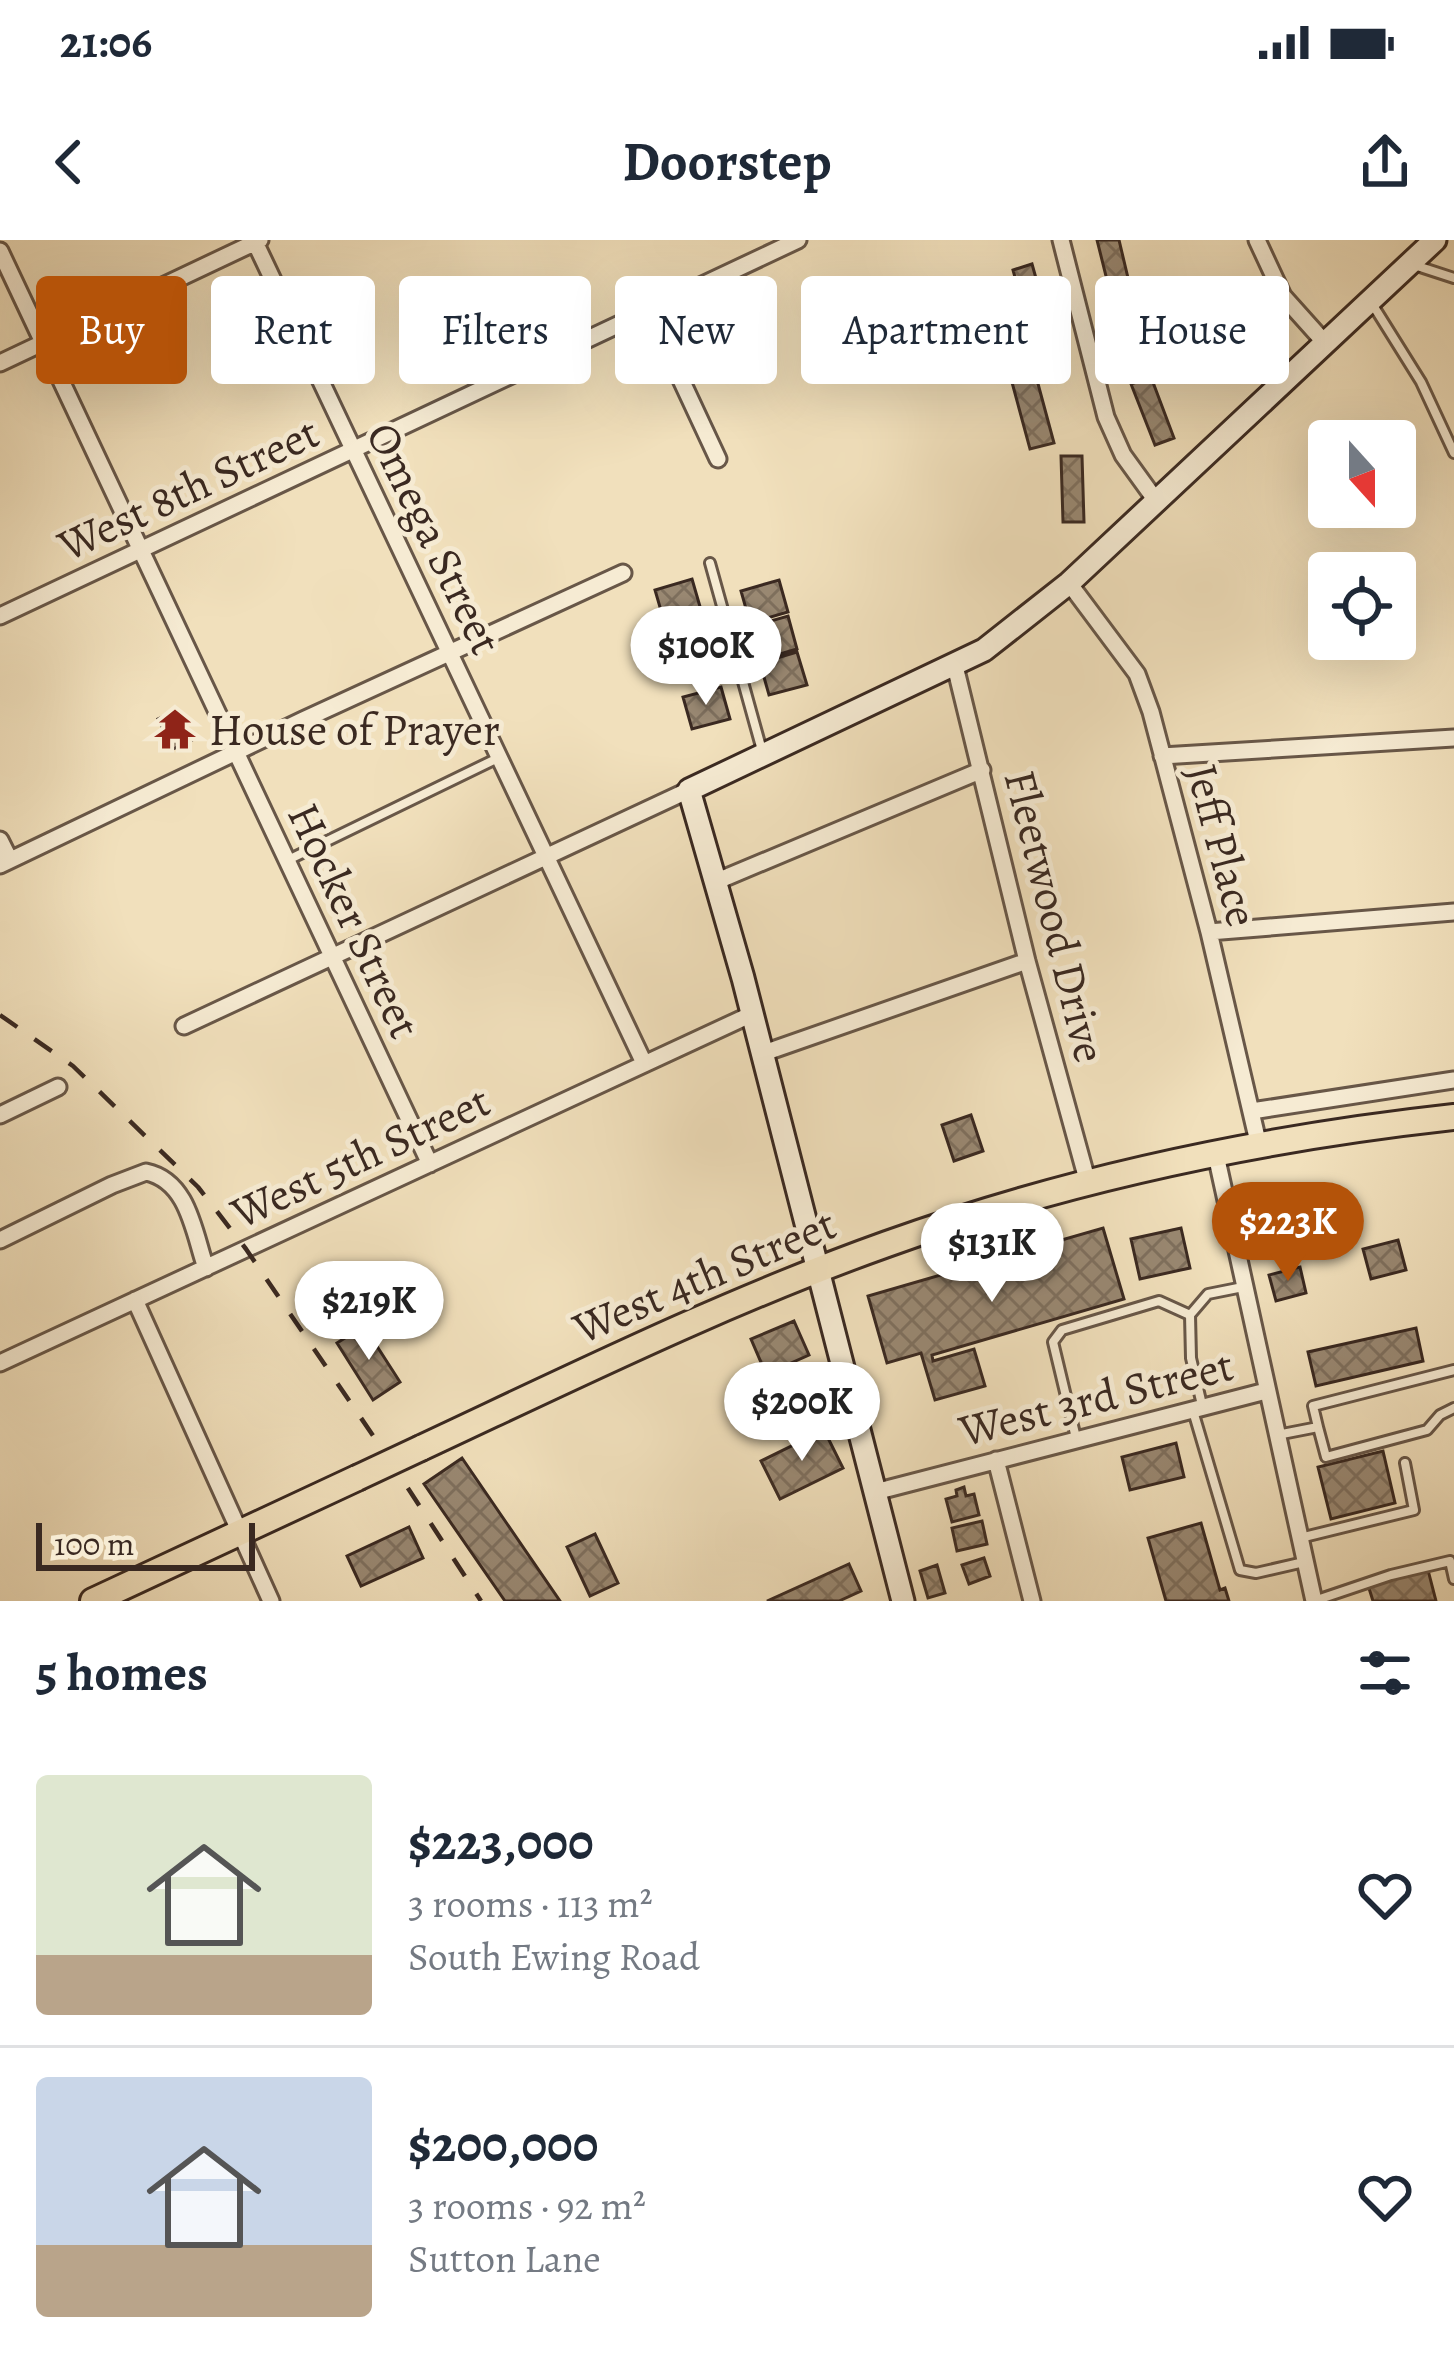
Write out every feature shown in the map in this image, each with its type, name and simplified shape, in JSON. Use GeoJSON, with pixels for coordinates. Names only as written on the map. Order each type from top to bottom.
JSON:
{"type":"FeatureCollection","features":[{"type":"Feature","properties":{"kind":"main road","name":"West 4th Street"},"geometry":{"type":"LineString","coordinates":[[93,1601],[667,1334],[817,1270],[960,1219],[1088,1184],[1259,1146],[1454,1117]]}},
{"type":"Feature","properties":{"kind":"street","name":"West 8th Street"},"geometry":{"type":"LineString","coordinates":[[722,276],[798,240]]}},
{"type":"Feature","properties":{"kind":"street"},"geometry":{"type":"LineString","coordinates":[[1061,240],[1106,417],[1123,455],[1157,502]]}},
{"type":"Feature","properties":{"kind":"street"},"geometry":{"type":"LineString","coordinates":[[1257,240],[1283,296],[1326,344]]}},
{"type":"Feature","properties":{"kind":"street"},"geometry":{"type":"LineString","coordinates":[[184,1026],[955,665],[1006,635],[1069,584],[1435,240]]}},
{"type":"Feature","properties":{"kind":"street"},"geometry":{"type":"LineString","coordinates":[[183,276],[256,241]]}},
{"type":"Feature","properties":{"kind":"street","name":"Omega Street"},"geometry":{"type":"LineString","coordinates":[[256,241],[351,451],[644,1063]]}},
{"type":"Feature","properties":{"kind":"street","name":"Hocker Street"},"geometry":{"type":"LineString","coordinates":[[0,251],[36,330]]}},
{"type":"Feature","properties":{"kind":"street","name":"West 8th Street"},"geometry":{"type":"LineString","coordinates":[[0,616],[615,327]]}},
{"type":"Feature","properties":{"kind":"street"},"geometry":{"type":"LineString","coordinates":[[0,362],[36,346]]}},
{"type":"Feature","properties":{"kind":"street","name":"Hocker Street"},"geometry":{"type":"LineString","coordinates":[[62,384],[430,1163]]}},
{"type":"Feature","properties":{"kind":"street"},"geometry":{"type":"LineString","coordinates":[[683,384],[718,459]]}},
{"type":"Feature","properties":{"kind":"street"},"geometry":{"type":"LineString","coordinates":[[0,840],[5,863],[623,573]]}},
{"type":"Feature","properties":{"kind":"street","name":"Jeff Place"},"geometry":{"type":"LineString","coordinates":[[1069,584],[1137,674],[1209,932],[1259,1146]]}},
{"type":"Feature","properties":{"kind":"street","name":"Fleetwood Drive"},"geometry":{"type":"LineString","coordinates":[[955,665],[1088,1184]]}},
{"type":"Feature","properties":{"kind":"street"},"geometry":{"type":"LineString","coordinates":[[1162,756],[1454,738]]}},
{"type":"Feature","properties":{"kind":"street"},"geometry":{"type":"LineString","coordinates":[[716,883],[982,770]]}},
{"type":"Feature","properties":{"kind":"street"},"geometry":{"type":"LineString","coordinates":[[689,790],[903,1601]]}},
{"type":"Feature","properties":{"kind":"street"},"geometry":{"type":"LineString","coordinates":[[1209,932],[1454,912]]}},
{"type":"Feature","properties":{"kind":"street"},"geometry":{"type":"LineString","coordinates":[[761,1054],[1028,962]]}},
{"type":"Feature","properties":{"kind":"street","name":"West 5th Street"},"geometry":{"type":"LineString","coordinates":[[0,1363],[750,1015]]}},
{"type":"Feature","properties":{"kind":"street"},"geometry":{"type":"LineString","coordinates":[[1252,1111],[1454,1080]]}},
{"type":"Feature","properties":{"kind":"street"},"geometry":{"type":"LineString","coordinates":[[0,1115],[58,1087]]}},
{"type":"Feature","properties":{"kind":"street"},"geometry":{"type":"LineString","coordinates":[[1216,1155],[1314,1601]]}},
{"type":"Feature","properties":{"kind":"street"},"geometry":{"type":"LineString","coordinates":[[0,1240],[125,1179],[154,1173],[182,1199],[206,1268]]}},
{"type":"Feature","properties":{"kind":"street"},"geometry":{"type":"LineString","coordinates":[[134,1300],[271,1601]]}},
{"type":"Feature","properties":{"kind":"street","name":"West 3rd Street"},"geometry":{"type":"LineString","coordinates":[[875,1492],[1266,1391]]}},
{"type":"Feature","properties":{"kind":"street"},"geometry":{"type":"LineString","coordinates":[[995,1460],[1032,1601]]}},
{"type":"Feature","properties":{"kind":"lane"},"geometry":{"type":"LineString","coordinates":[[1410,264],[1454,278]]}},
{"type":"Feature","properties":{"kind":"lane"},"geometry":{"type":"LineString","coordinates":[[1371,301],[1421,382],[1454,453]]}},
{"type":"Feature","properties":{"kind":"lane"},"geometry":{"type":"LineString","coordinates":[[710,563],[764,755]]}},
{"type":"Feature","properties":{"kind":"lane"},"geometry":{"type":"LineString","coordinates":[[287,860],[500,757]]}},
{"type":"Feature","properties":{"kind":"lane"},"geometry":{"type":"LineString","coordinates":[[1243,1287],[1208,1294],[1190,1315],[1198,1408],[1240,1570],[1256,1573],[1304,1562]]}},
{"type":"Feature","properties":{"kind":"lane"},"geometry":{"type":"LineString","coordinates":[[1076,1440],[1053,1342],[1062,1330],[1159,1301],[1190,1315]]}},
{"type":"Feature","properties":{"kind":"lane"},"geometry":{"type":"LineString","coordinates":[[1454,1370],[1313,1406],[1325,1457],[1427,1430],[1454,1408]]}},
{"type":"Feature","properties":{"kind":"lane"},"geometry":{"type":"LineString","coordinates":[[1276,1436],[1318,1426]]}},
{"type":"Feature","properties":{"kind":"lane"},"geometry":{"type":"LineString","coordinates":[[1299,1538],[1414,1510],[1405,1463]]}},
{"type":"Feature","properties":{"kind":"lane"},"geometry":{"type":"LineString","coordinates":[[1314,1601],[1391,1575],[1450,1562],[1454,1579]]}},
{"type":"Feature","properties":{"kind":"building"},"geometry":{"type":"Polygon","coordinates":[[[1097,240],[1119,240],[1128,276],[1106,276],[1097,240]]]}},
{"type":"Feature","properties":{"kind":"building"},"geometry":{"type":"Polygon","coordinates":[[[1032,264],[1035,276],[1015,276],[1013,270],[1032,264]]]}},
{"type":"Feature","properties":{"kind":"building"},"geometry":{"type":"Polygon","coordinates":[[[1012,384],[1038,384],[1054,443],[1030,449],[1012,384]]]}},
{"type":"Feature","properties":{"kind":"building"},"geometry":{"type":"Polygon","coordinates":[[[1131,384],[1154,384],[1174,438],[1155,445],[1131,384]]]}},
{"type":"Feature","properties":{"kind":"building"},"geometry":{"type":"Polygon","coordinates":[[[1061,456],[1082,456],[1084,522],[1063,522],[1061,456]]]}},
{"type":"Feature","properties":{"kind":"building"},"geometry":{"type":"Polygon","coordinates":[[[692,579],[701,610],[664,621],[655,590],[692,579]]]}},
{"type":"Feature","properties":{"kind":"building"},"geometry":{"type":"Polygon","coordinates":[[[779,580],[788,612],[750,623],[741,591],[779,580]]]}},
{"type":"Feature","properties":{"kind":"building"},"geometry":{"type":"Polygon","coordinates":[[[702,616],[711,647],[674,658],[665,626],[702,616]]]}},
{"type":"Feature","properties":{"kind":"building"},"geometry":{"type":"Polygon","coordinates":[[[788,616],[797,649],[760,660],[750,627],[788,616]]]}},
{"type":"Feature","properties":{"kind":"building"},"geometry":{"type":"Polygon","coordinates":[[[797,652],[807,685],[769,695],[760,663],[797,652]]]}},
{"type":"Feature","properties":{"kind":"building"},"geometry":{"type":"Polygon","coordinates":[[[721,687],[730,719],[692,729],[683,697],[721,687]]]}},
{"type":"Feature","properties":{"kind":"building","name":"House of Prayer"},"geometry":{"type":"Polygon","coordinates":[[[177,710],[192,740],[173,749],[158,719],[177,710]]]}},
{"type":"Feature","properties":{"kind":"building"},"geometry":{"type":"Polygon","coordinates":[[[971,1115],[983,1151],[954,1161],[942,1125],[971,1115]]]}},
{"type":"Feature","properties":{"kind":"building"},"geometry":{"type":"Polygon","coordinates":[[[1103,1228],[1124,1299],[932,1355],[933,1361],[974,1349],[985,1386],[935,1400],[921,1353],[887,1363],[868,1296],[1103,1228]]]}},
{"type":"Feature","properties":{"kind":"building"},"geometry":{"type":"Polygon","coordinates":[[[1181,1228],[1190,1268],[1140,1279],[1131,1239],[1181,1228]]]}},
{"type":"Feature","properties":{"kind":"building"},"geometry":{"type":"Polygon","coordinates":[[[1398,1240],[1406,1270],[1371,1279],[1363,1249],[1398,1240]]]}},
{"type":"Feature","properties":{"kind":"building"},"geometry":{"type":"Polygon","coordinates":[[[1300,1267],[1306,1293],[1276,1301],[1269,1275],[1300,1267]]]}},
{"type":"Feature","properties":{"kind":"building"},"geometry":{"type":"Polygon","coordinates":[[[794,1321],[809,1355],[766,1374],[751,1339],[794,1321]]]}},
{"type":"Feature","properties":{"kind":"building"},"geometry":{"type":"Polygon","coordinates":[[[364,1326],[400,1382],[373,1400],[337,1343],[364,1326]]]}},
{"type":"Feature","properties":{"kind":"building"},"geometry":{"type":"Polygon","coordinates":[[[1416,1328],[1423,1361],[1316,1386],[1308,1352],[1416,1328]]]}},
{"type":"Feature","properties":{"kind":"building"},"geometry":{"type":"Polygon","coordinates":[[[824,1430],[843,1468],[780,1499],[761,1461],[824,1430]]]}},
{"type":"Feature","properties":{"kind":"building"},"geometry":{"type":"Polygon","coordinates":[[[1176,1443],[1184,1477],[1130,1490],[1122,1457],[1176,1443]]]}},
{"type":"Feature","properties":{"kind":"building"},"geometry":{"type":"Polygon","coordinates":[[[1383,1451],[1395,1503],[1331,1519],[1318,1467],[1383,1451]]]}},
{"type":"Feature","properties":{"kind":"building"},"geometry":{"type":"Polygon","coordinates":[[[462,1458],[560,1601],[505,1601],[424,1484],[462,1458]]]}},
{"type":"Feature","properties":{"kind":"building"},"geometry":{"type":"Polygon","coordinates":[[[964,1487],[966,1496],[974,1494],[979,1515],[952,1522],[946,1499],[957,1496],[956,1490],[964,1487]]]}},
{"type":"Feature","properties":{"kind":"building"},"geometry":{"type":"Polygon","coordinates":[[[982,1521],[987,1544],[957,1551],[952,1528],[982,1521]]]}},
{"type":"Feature","properties":{"kind":"building"},"geometry":{"type":"Polygon","coordinates":[[[1201,1523],[1220,1590],[1225,1588],[1229,1601],[1166,1601],[1148,1538],[1201,1523]]]}},
{"type":"Feature","properties":{"kind":"building"},"geometry":{"type":"Polygon","coordinates":[[[409,1527],[423,1558],[361,1586],[347,1556],[409,1527]]]}},
{"type":"Feature","properties":{"kind":"building"},"geometry":{"type":"Polygon","coordinates":[[[595,1534],[618,1583],[590,1596],[567,1547],[595,1534]]]}},
{"type":"Feature","properties":{"kind":"building"},"geometry":{"type":"Polygon","coordinates":[[[984,1558],[990,1576],[969,1584],[962,1565],[984,1558]]]}},
{"type":"Feature","properties":{"kind":"building"},"geometry":{"type":"Polygon","coordinates":[[[849,1564],[861,1591],[839,1601],[767,1601],[849,1564]]]}},
{"type":"Feature","properties":{"kind":"building"},"geometry":{"type":"Polygon","coordinates":[[[937,1565],[945,1593],[928,1598],[920,1571],[937,1565]]]}},
{"type":"Feature","properties":{"kind":"building"},"geometry":{"type":"Polygon","coordinates":[[[1428,1570],[1436,1601],[1373,1601],[1368,1585],[1428,1570]]]}},
{"type":"Feature","properties":{"kind":"railway"},"geometry":{"type":"LineString","coordinates":[[0,1015],[73,1066],[198,1187],[246,1249],[481,1601]]}},
{"type":"Feature","properties":{"kind":"place","name":"House of Prayer"},"geometry":{"type":"Point","coordinates":[175,729]}}]}
